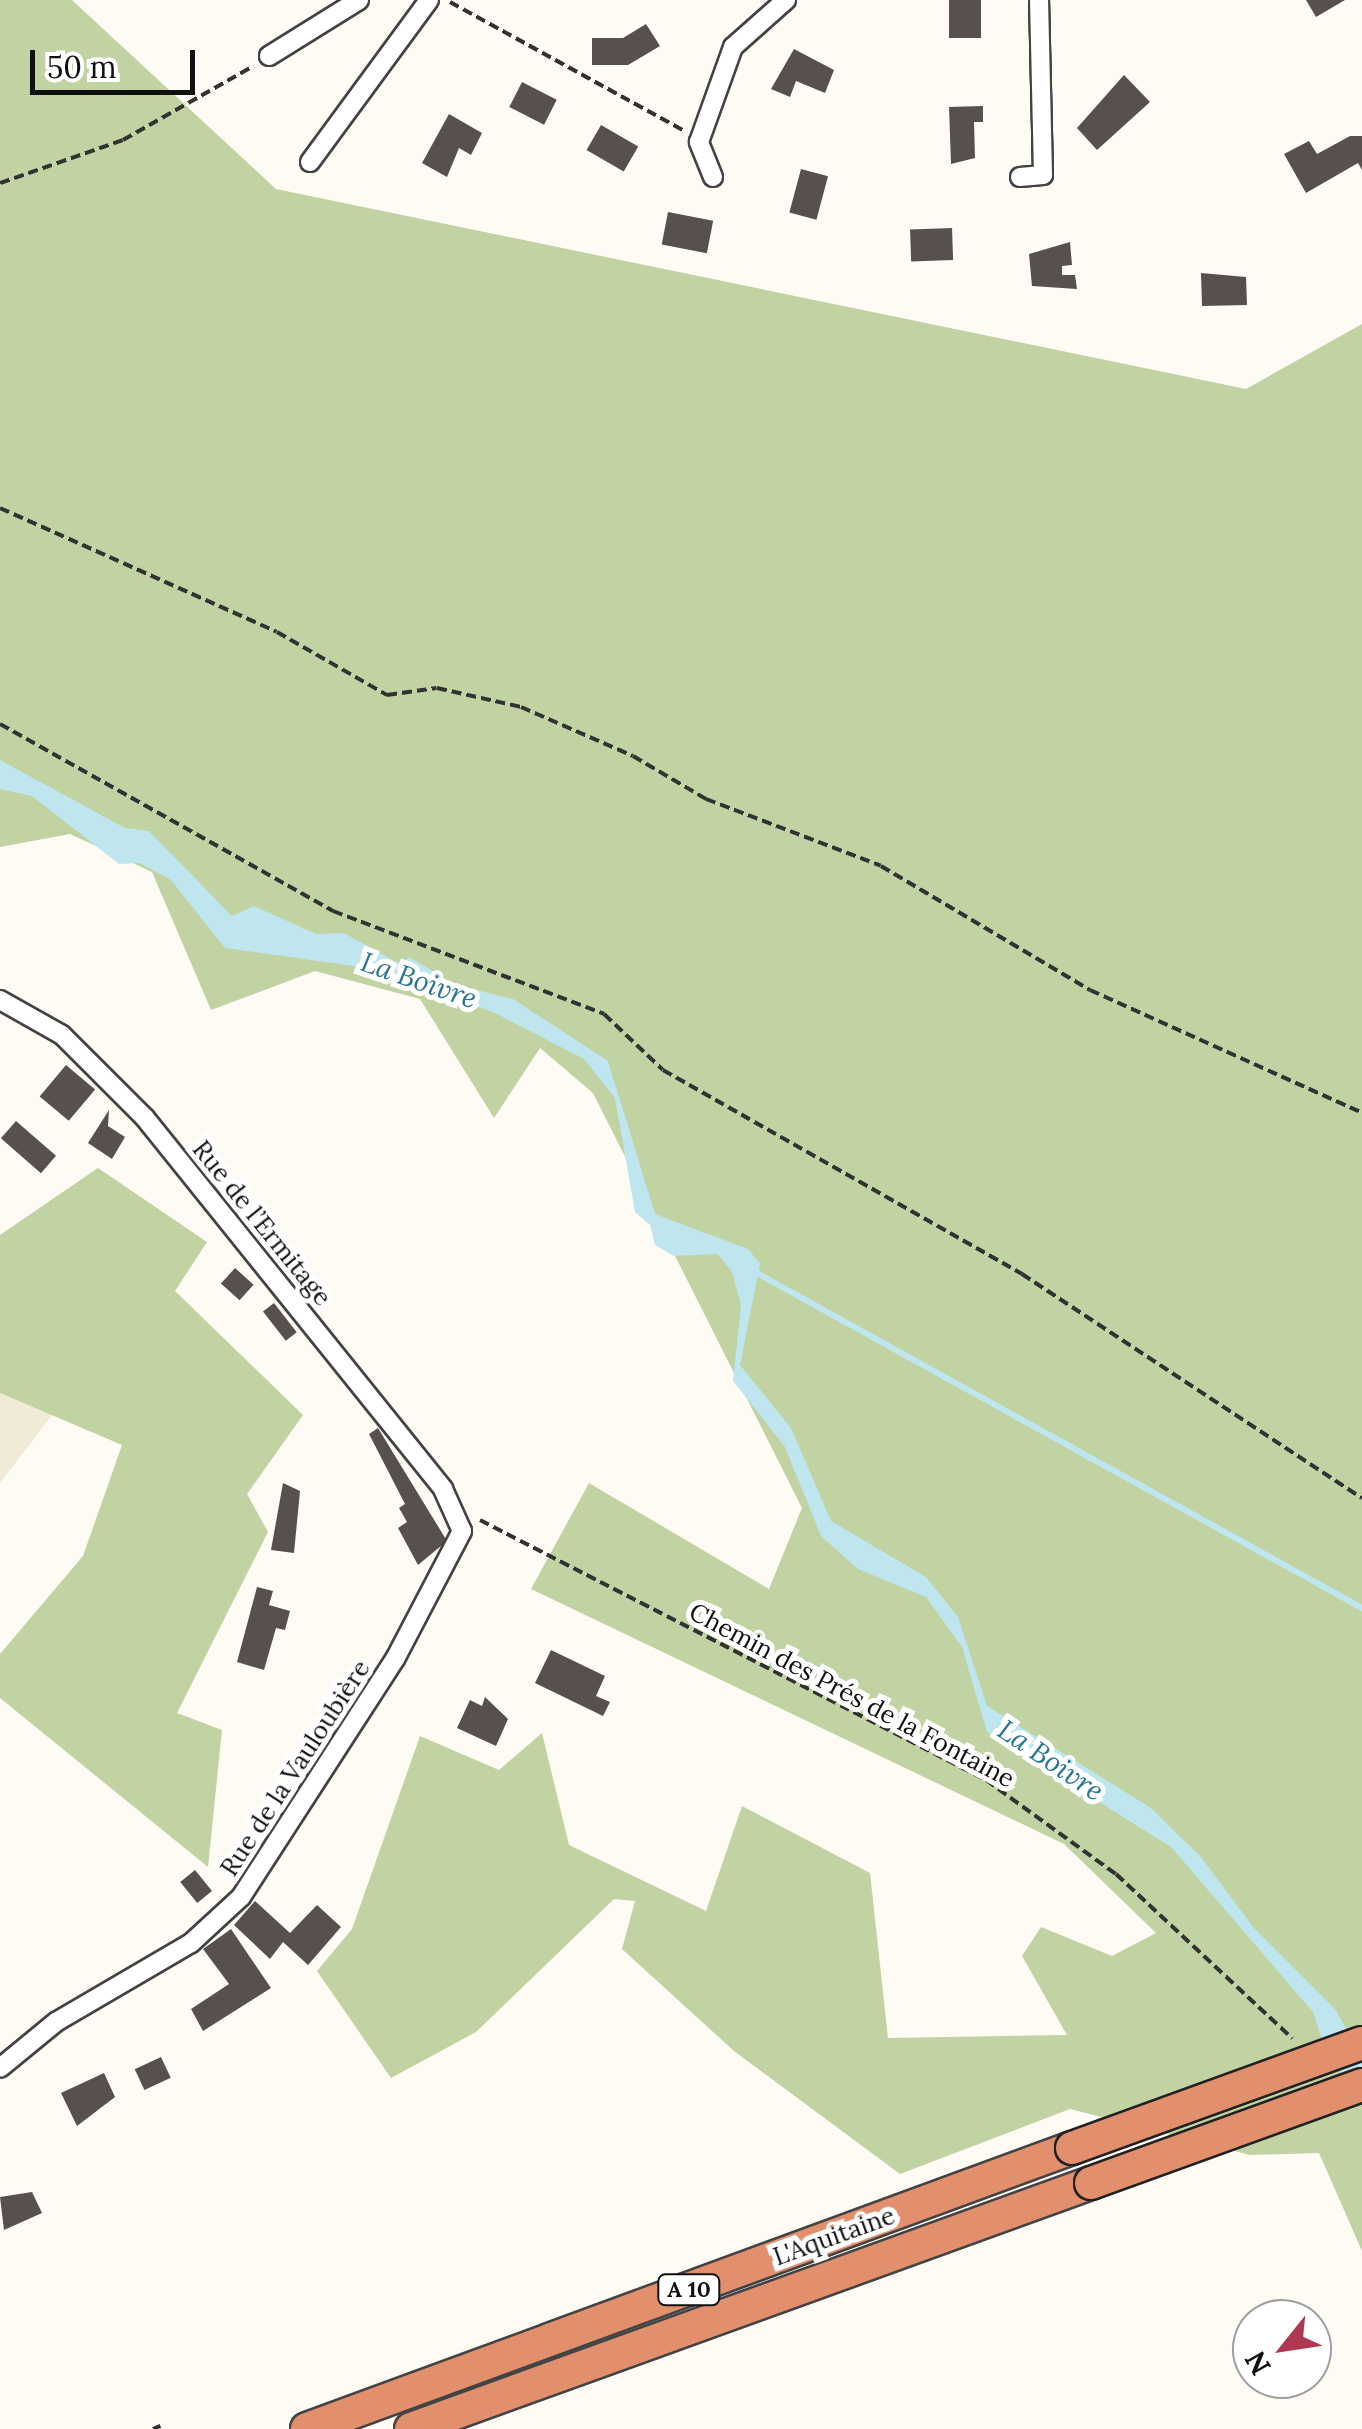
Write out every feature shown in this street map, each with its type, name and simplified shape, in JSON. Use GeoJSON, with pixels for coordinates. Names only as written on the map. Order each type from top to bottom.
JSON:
{"type":"FeatureCollection","features":[{"type":"Feature","properties":{"kind":"highway","name":"L'Aquitaine"},"geometry":{"type":"LineString","coordinates":[[307,2429],[1362,2043]]}},
{"type":"Feature","properties":{"kind":"highway","name":"L'Aquitaine"},"geometry":{"type":"LineString","coordinates":[[410,2429],[1362,2084]]}},
{"type":"Feature","properties":{"kind":"street"},"geometry":{"type":"LineString","coordinates":[[269,56],[358,0]]}},
{"type":"Feature","properties":{"kind":"street"},"geometry":{"type":"LineString","coordinates":[[310,162],[428,0]]}},
{"type":"Feature","properties":{"kind":"street"},"geometry":{"type":"LineString","coordinates":[[712,177],[699,142],[733,47],[786,0]]}},
{"type":"Feature","properties":{"kind":"street"},"geometry":{"type":"LineString","coordinates":[[1020,176],[1043,175],[1039,0]]}},
{"type":"Feature","properties":{"kind":"street","name":"Rue de l’Ermitage"},"geometry":{"type":"LineString","coordinates":[[0,1000],[62,1034],[145,1118],[455,1509]]}},
{"type":"Feature","properties":{"kind":"street","name":"Rue de la Vauloubière"},"geometry":{"type":"LineString","coordinates":[[0,2068],[56,2022],[191,1943],[241,1897],[453,1562],[462,1532],[455,1509]]}},
{"type":"Feature","properties":{"kind":"path"},"geometry":{"type":"LineString","coordinates":[[446,0],[699,142]]}},
{"type":"Feature","properties":{"kind":"path"},"geometry":{"type":"LineString","coordinates":[[0,183],[123,140],[269,56]]}},
{"type":"Feature","properties":{"kind":"path"},"geometry":{"type":"LineString","coordinates":[[0,508],[277,632],[387,695],[437,688],[521,707],[633,756],[706,799],[881,866],[1090,990],[1362,1113]]}},
{"type":"Feature","properties":{"kind":"path"},"geometry":{"type":"LineString","coordinates":[[0,724],[333,911],[604,1014],[662,1070],[1022,1274],[1362,1498]]}},
{"type":"Feature","properties":{"kind":"path","name":"Chemin des Prés de la Fontaine"},"geometry":{"type":"LineString","coordinates":[[455,1509],[986,1780],[1116,1874],[1262,2002],[1301,2048]]}},
{"type":"Feature","properties":{"kind":"path"},"geometry":{"type":"LineString","coordinates":[[153,2429],[160,2426]]}},
{"type":"Feature","properties":{"kind":"shaded area"},"geometry":{"type":"Polygon","coordinates":[[[0,1393],[52,1415],[0,1483],[0,1393]]]}},
{"type":"Feature","properties":{"kind":"green space"},"geometry":{"type":"Polygon","coordinates":[[[0,0],[72,0],[276,189],[1246,389],[1362,324],[1362,2251],[1319,2153],[1250,2155],[1070,2109],[900,2174],[734,2051],[622,1949],[635,1901],[614,1899],[476,2032],[391,2078],[317,1971],[352,1929],[420,1736],[499,1770],[542,1733],[569,1845],[706,1911],[742,1806],[870,1873],[888,2038],[1067,2035],[1022,1956],[1041,1927],[1112,1956],[1156,1933],[1064,1844],[531,1589],[589,1483],[769,1589],[802,1508],[593,1093],[540,1048],[494,1118],[420,999],[315,971],[211,1010],[152,872],[70,834],[0,847],[0,0]]]}},
{"type":"Feature","properties":{"kind":"green space"},"geometry":{"type":"Polygon","coordinates":[[[98,1168],[207,1242],[175,1291],[303,1415],[247,1494],[268,1532],[177,1713],[222,1730],[208,1867],[0,1698],[0,1654],[83,1556],[122,1445],[0,1393],[0,1235],[98,1168]]]}},
{"type":"Feature","properties":{"kind":"water"},"geometry":{"type":"Polygon","coordinates":[[[0,760],[125,828],[149,831],[232,916],[254,906],[316,934],[344,933],[402,965],[409,957],[456,985],[513,999],[608,1061],[655,1214],[748,1249],[760,1264],[740,1365],[791,1428],[831,1521],[926,1577],[958,1617],[987,1706],[1151,1808],[1201,1857],[1253,1927],[1335,2009],[1362,2056],[1362,2102],[1326,2052],[1313,2012],[1171,1847],[987,1732],[962,1647],[926,1597],[858,1569],[821,1536],[785,1447],[733,1381],[741,1305],[732,1272],[718,1254],[674,1256],[655,1245],[650,1225],[635,1212],[615,1098],[584,1059],[493,1012],[361,967],[225,948],[171,880],[139,863],[119,864],[32,796],[0,789],[0,760]]]}},
{"type":"Feature","properties":{"kind":"building"},"geometry":{"type":"Polygon","coordinates":[[[949,0],[981,0],[981,38],[949,38],[949,0]]]}},
{"type":"Feature","properties":{"kind":"building"},"geometry":{"type":"Polygon","coordinates":[[[1306,0],[1345,0],[1316,17],[1306,0]]]}},
{"type":"Feature","properties":{"kind":"building"},"geometry":{"type":"Polygon","coordinates":[[[646,24],[660,46],[628,65],[592,65],[592,38],[623,38],[646,24]]]}},
{"type":"Feature","properties":{"kind":"building"},"geometry":{"type":"Polygon","coordinates":[[[794,49],[834,70],[825,93],[796,81],[790,97],[771,89],[794,49]]]}},
{"type":"Feature","properties":{"kind":"building"},"geometry":{"type":"Polygon","coordinates":[[[1124,75],[1150,102],[1097,150],[1077,128],[1124,75]]]}},
{"type":"Feature","properties":{"kind":"building"},"geometry":{"type":"Polygon","coordinates":[[[522,82],[557,100],[544,125],[509,107],[522,82]]]}},
{"type":"Feature","properties":{"kind":"building"},"geometry":{"type":"Polygon","coordinates":[[[983,106],[983,122],[974,122],[975,158],[951,164],[949,107],[983,106]]]}},
{"type":"Feature","properties":{"kind":"building"},"geometry":{"type":"Polygon","coordinates":[[[449,114],[482,133],[471,155],[459,148],[447,177],[422,163],[449,114]]]}},
{"type":"Feature","properties":{"kind":"building"},"geometry":{"type":"Polygon","coordinates":[[[601,125],[638,146],[624,172],[586,150],[601,125]]]}},
{"type":"Feature","properties":{"kind":"building"},"geometry":{"type":"Polygon","coordinates":[[[1350,136],[1362,136],[1362,170],[1358,163],[1306,193],[1284,154],[1309,141],[1317,154],[1350,136]]]}},
{"type":"Feature","properties":{"kind":"building"},"geometry":{"type":"Polygon","coordinates":[[[801,169],[828,176],[816,220],[789,212],[801,169]]]}},
{"type":"Feature","properties":{"kind":"building"},"geometry":{"type":"Polygon","coordinates":[[[668,212],[713,221],[707,253],[662,244],[668,212]]]}},
{"type":"Feature","properties":{"kind":"building"},"geometry":{"type":"Polygon","coordinates":[[[952,228],[953,260],[911,261],[910,229],[952,228]]]}},
{"type":"Feature","properties":{"kind":"building"},"geometry":{"type":"Polygon","coordinates":[[[1070,242],[1072,265],[1062,266],[1062,275],[1075,275],[1077,289],[1032,286],[1029,254],[1070,242]]]}},
{"type":"Feature","properties":{"kind":"building"},"geometry":{"type":"Polygon","coordinates":[[[1201,273],[1246,277],[1247,305],[1202,306],[1201,273]]]}},
{"type":"Feature","properties":{"kind":"building"},"geometry":{"type":"Polygon","coordinates":[[[66,1065],[95,1089],[69,1121],[40,1096],[66,1065]]]}},
{"type":"Feature","properties":{"kind":"building"},"geometry":{"type":"Polygon","coordinates":[[[109,1110],[108,1126],[125,1137],[112,1159],[88,1143],[109,1110]]]}},
{"type":"Feature","properties":{"kind":"building"},"geometry":{"type":"Polygon","coordinates":[[[16,1121],[56,1156],[41,1173],[1,1138],[16,1121]]]}},
{"type":"Feature","properties":{"kind":"building"},"geometry":{"type":"Polygon","coordinates":[[[235,1268],[254,1285],[240,1300],[221,1284],[235,1268]]]}},
{"type":"Feature","properties":{"kind":"building"},"geometry":{"type":"Polygon","coordinates":[[[274,1303],[297,1332],[286,1341],[263,1312],[274,1303]]]}},
{"type":"Feature","properties":{"kind":"building"},"geometry":{"type":"Polygon","coordinates":[[[378,1428],[447,1541],[418,1565],[398,1528],[407,1522],[399,1508],[405,1504],[369,1434],[378,1428]]]}},
{"type":"Feature","properties":{"kind":"building"},"geometry":{"type":"Polygon","coordinates":[[[283,1483],[300,1491],[294,1553],[271,1550],[283,1483]]]}},
{"type":"Feature","properties":{"kind":"building"},"geometry":{"type":"Polygon","coordinates":[[[257,1587],[273,1591],[269,1605],[290,1611],[285,1630],[276,1628],[264,1670],[237,1662],[257,1587]]]}},
{"type":"Feature","properties":{"kind":"building"},"geometry":{"type":"Polygon","coordinates":[[[551,1650],[605,1676],[596,1696],[610,1702],[603,1716],[535,1683],[551,1650]]]}},
{"type":"Feature","properties":{"kind":"building"},"geometry":{"type":"Polygon","coordinates":[[[485,1697],[508,1719],[496,1746],[457,1728],[470,1700],[482,1706],[485,1697]]]}},
{"type":"Feature","properties":{"kind":"building"},"geometry":{"type":"Polygon","coordinates":[[[195,1870],[212,1891],[197,1903],[180,1882],[195,1870]]]}},
{"type":"Feature","properties":{"kind":"building"},"geometry":{"type":"Polygon","coordinates":[[[255,1901],[290,1933],[317,1905],[341,1927],[308,1965],[283,1942],[270,1959],[234,1925],[255,1901]]]}},
{"type":"Feature","properties":{"kind":"building"},"geometry":{"type":"Polygon","coordinates":[[[231,1929],[271,1988],[203,2031],[191,2009],[229,1984],[203,1949],[231,1929]]]}},
{"type":"Feature","properties":{"kind":"building"},"geometry":{"type":"Polygon","coordinates":[[[161,2057],[171,2078],[144,2090],[135,2069],[161,2057]]]}},
{"type":"Feature","properties":{"kind":"building"},"geometry":{"type":"Polygon","coordinates":[[[104,2073],[115,2097],[77,2126],[61,2093],[104,2073]]]}},
{"type":"Feature","properties":{"kind":"building"},"geometry":{"type":"Polygon","coordinates":[[[32,2192],[42,2213],[4,2230],[0,2197],[32,2192]]]}},
{"type":"Feature","properties":{"kind":"waterway","name":"La Boivre"},"geometry":{"type":"LineString","coordinates":[[755,1272],[1362,1608]]}}]}
